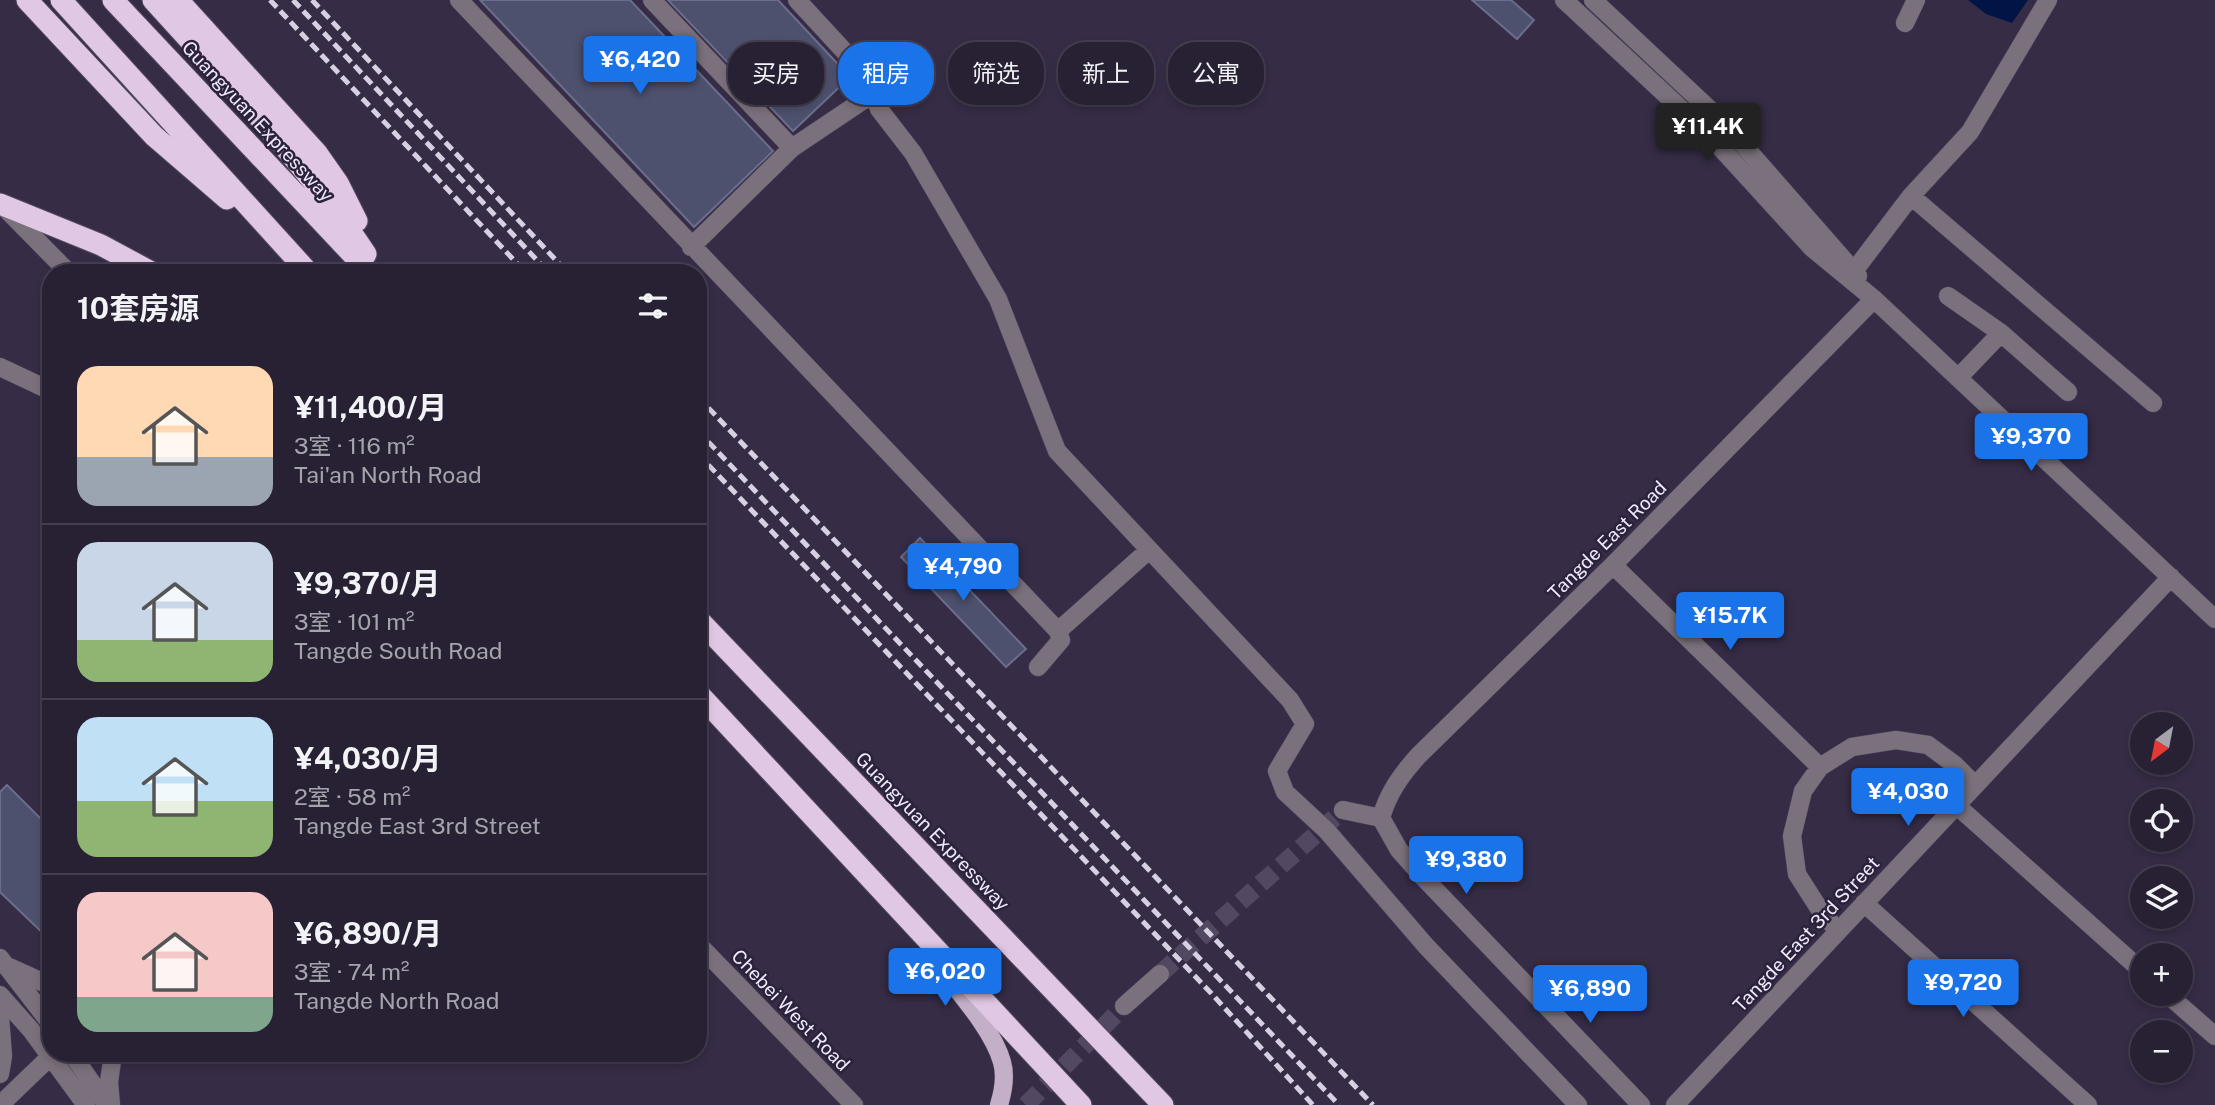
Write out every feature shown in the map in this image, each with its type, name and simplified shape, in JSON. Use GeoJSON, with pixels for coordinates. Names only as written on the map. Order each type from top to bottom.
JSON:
{"type":"FeatureCollection","features":[{"type":"Feature","properties":{"kind":"highway"},"geometry":{"type":"LineString","coordinates":[[27,0],[154,136],[290,253]]}},
{"type":"Feature","properties":{"kind":"highway"},"geometry":{"type":"LineString","coordinates":[[61,0],[300,264]]}},
{"type":"Feature","properties":{"kind":"highway","name":"Guangyuan Expressway"},"geometry":{"type":"LineString","coordinates":[[113,0],[362,264]]}},
{"type":"Feature","properties":{"kind":"highway"},"geometry":{"type":"LineString","coordinates":[[153,0],[265,122],[334,206],[375,264]]}},
{"type":"Feature","properties":{"kind":"highway"},"geometry":{"type":"LineString","coordinates":[[178,0],[317,153],[338,183],[377,264]]}},
{"type":"Feature","properties":{"kind":"highway"},"geometry":{"type":"LineString","coordinates":[[0,204],[101,244],[137,264]]}},
{"type":"Feature","properties":{"kind":"highway","name":"Guangyuan Expressway"},"geometry":{"type":"LineString","coordinates":[[707,629],[1163,1105]]}},
{"type":"Feature","properties":{"kind":"highway"},"geometry":{"type":"LineString","coordinates":[[707,704],[1082,1105]]}},
{"type":"Feature","properties":{"kind":"highway"},"geometry":{"type":"LineString","coordinates":[[707,718],[744,745]]}},
{"type":"Feature","properties":{"kind":"main road"},"geometry":{"type":"LineString","coordinates":[[902,912],[925,948],[983,1023],[1003,1063],[1003,1089],[999,1105]]}},
{"type":"Feature","properties":{"kind":"street"},"geometry":{"type":"LineString","coordinates":[[458,0],[1058,631],[1061,640],[1038,667]]}},
{"type":"Feature","properties":{"kind":"street"},"geometry":{"type":"LineString","coordinates":[[652,0],[792,148]]}},
{"type":"Feature","properties":{"kind":"street"},"geometry":{"type":"LineString","coordinates":[[797,0],[838,44]]}},
{"type":"Feature","properties":{"kind":"street"},"geometry":{"type":"LineString","coordinates":[[1564,0],[1708,134],[1812,248],[1874,299],[2215,618]]}},
{"type":"Feature","properties":{"kind":"street"},"geometry":{"type":"LineString","coordinates":[[1592,0],[1723,122],[1854,271],[1874,299]]}},
{"type":"Feature","properties":{"kind":"street"},"geometry":{"type":"LineString","coordinates":[[1905,23],[1916,0]]}},
{"type":"Feature","properties":{"kind":"street"},"geometry":{"type":"LineString","coordinates":[[1854,271],[1911,196],[1970,132],[2048,0]]}},
{"type":"Feature","properties":{"kind":"street"},"geometry":{"type":"LineString","coordinates":[[691,247],[792,148],[856,105]]}},
{"type":"Feature","properties":{"kind":"street"},"geometry":{"type":"LineString","coordinates":[[878,105],[913,153],[998,299],[1057,452],[1290,701],[1305,724],[1277,771],[1285,792],[1327,831],[1426,946],[1578,1105]]}},
{"type":"Feature","properties":{"kind":"street"},"geometry":{"type":"LineString","coordinates":[[1911,196],[2153,403]]}},
{"type":"Feature","properties":{"kind":"street"},"geometry":{"type":"LineString","coordinates":[[0,204],[60,264]]}},
{"type":"Feature","properties":{"kind":"street"},"geometry":{"type":"LineString","coordinates":[[1948,296],[2001,333],[2068,392]]}},
{"type":"Feature","properties":{"kind":"street","name":"Tangde East Road"},"geometry":{"type":"LineString","coordinates":[[1381,818],[1398,780],[1418,756],[1613,565],[1874,299]]}},
{"type":"Feature","properties":{"kind":"street"},"geometry":{"type":"LineString","coordinates":[[1958,378],[2001,333]]}},
{"type":"Feature","properties":{"kind":"street"},"geometry":{"type":"LineString","coordinates":[[0,368],[42,387]]}},
{"type":"Feature","properties":{"kind":"street"},"geometry":{"type":"LineString","coordinates":[[1058,631],[1149,550]]}},
{"type":"Feature","properties":{"kind":"street"},"geometry":{"type":"LineString","coordinates":[[1613,565],[1820,767]]}},
{"type":"Feature","properties":{"kind":"street","name":"Tangde East 3rd Street"},"geometry":{"type":"LineString","coordinates":[[1675,1105],[2171,577]]}},
{"type":"Feature","properties":{"kind":"street"},"geometry":{"type":"LineString","coordinates":[[1838,931],[1820,911],[1797,874],[1792,836],[1803,791],[1820,767],[1852,747],[1896,740],[1928,745],[1955,765],[1975,785]]}},
{"type":"Feature","properties":{"kind":"street"},"geometry":{"type":"LineString","coordinates":[[1956,805],[2130,960]]}},
{"type":"Feature","properties":{"kind":"street"},"geometry":{"type":"LineString","coordinates":[[1343,810],[1381,818],[1399,850],[1430,885],[1641,1105]]}},
{"type":"Feature","properties":{"kind":"street"},"geometry":{"type":"LineString","coordinates":[[1864,903],[2088,1105]]}},
{"type":"Feature","properties":{"kind":"street","name":"Chebei West Road"},"geometry":{"type":"LineString","coordinates":[[707,953],[854,1105]]}},
{"type":"Feature","properties":{"kind":"street"},"geometry":{"type":"LineString","coordinates":[[3,962],[42,982]]}},
{"type":"Feature","properties":{"kind":"street"},"geometry":{"type":"LineString","coordinates":[[3,962],[42,1012]]}},
{"type":"Feature","properties":{"kind":"street"},"geometry":{"type":"LineString","coordinates":[[1124,1006],[1160,974]]}},
{"type":"Feature","properties":{"kind":"street"},"geometry":{"type":"LineString","coordinates":[[0,995],[42,1043]]}},
{"type":"Feature","properties":{"kind":"street"},"geometry":{"type":"LineString","coordinates":[[2181,1006],[2215,1036]]}},
{"type":"Feature","properties":{"kind":"street"},"geometry":{"type":"LineString","coordinates":[[0,1017],[0,1074]]}},
{"type":"Feature","properties":{"kind":"street"},"geometry":{"type":"LineString","coordinates":[[0,1105],[45,1062]]}},
{"type":"Feature","properties":{"kind":"street"},"geometry":{"type":"LineString","coordinates":[[57,1062],[86,1105]]}},
{"type":"Feature","properties":{"kind":"street"},"geometry":{"type":"LineString","coordinates":[[78,1062],[109,1105]]}},
{"type":"Feature","properties":{"kind":"street"},"geometry":{"type":"LineString","coordinates":[[109,1105],[112,1062]]}},
{"type":"Feature","properties":{"kind":"water"},"geometry":{"type":"Polygon","coordinates":[[[1968,0],[2028,0],[2012,23],[1986,14],[1968,0]]]}},
{"type":"Feature","properties":{"kind":"building"},"geometry":{"type":"Polygon","coordinates":[[[480,0],[630,0],[773,151],[694,227],[480,0]]]}},
{"type":"Feature","properties":{"kind":"building"},"geometry":{"type":"Polygon","coordinates":[[[668,0],[778,0],[817,42],[728,42],[728,63],[668,0]]]}},
{"type":"Feature","properties":{"kind":"building"},"geometry":{"type":"Polygon","coordinates":[[[1472,0],[1511,0],[1534,20],[1517,39],[1472,0]]]}},
{"type":"Feature","properties":{"kind":"building"},"geometry":{"type":"Polygon","coordinates":[[[824,49],[838,64],[838,88],[824,102],[824,49]]]}},
{"type":"Feature","properties":{"kind":"building"},"geometry":{"type":"Polygon","coordinates":[[[768,105],[820,105],[793,131],[768,105]]]}},
{"type":"Feature","properties":{"kind":"building"},"geometry":{"type":"Polygon","coordinates":[[[920,538],[1026,649],[1006,667],[901,557],[920,538]]]}},
{"type":"Feature","properties":{"kind":"building"},"geometry":{"type":"Polygon","coordinates":[[[7,785],[42,820],[42,932],[0,892],[0,792],[7,785]]]}},
{"type":"Feature","properties":{"kind":"tunnel"},"geometry":{"type":"LineString","coordinates":[[1160,974],[1343,810]]}},
{"type":"Feature","properties":{"kind":"tunnel"},"geometry":{"type":"LineString","coordinates":[[1026,1105],[1124,1006]]}},
{"type":"Feature","properties":{"kind":"railway"},"geometry":{"type":"LineString","coordinates":[[270,0],[518,264]]}},
{"type":"Feature","properties":{"kind":"railway"},"geometry":{"type":"LineString","coordinates":[[293,0],[541,264]]}},
{"type":"Feature","properties":{"kind":"railway"},"geometry":{"type":"LineString","coordinates":[[312,0],[560,264]]}},
{"type":"Feature","properties":{"kind":"railway"},"geometry":{"type":"LineString","coordinates":[[707,406],[1373,1105]]}},
{"type":"Feature","properties":{"kind":"railway"},"geometry":{"type":"LineString","coordinates":[[707,440],[1339,1105]]}},
{"type":"Feature","properties":{"kind":"railway"},"geometry":{"type":"LineString","coordinates":[[707,463],[1211,993],[1313,1105]]}}]}
